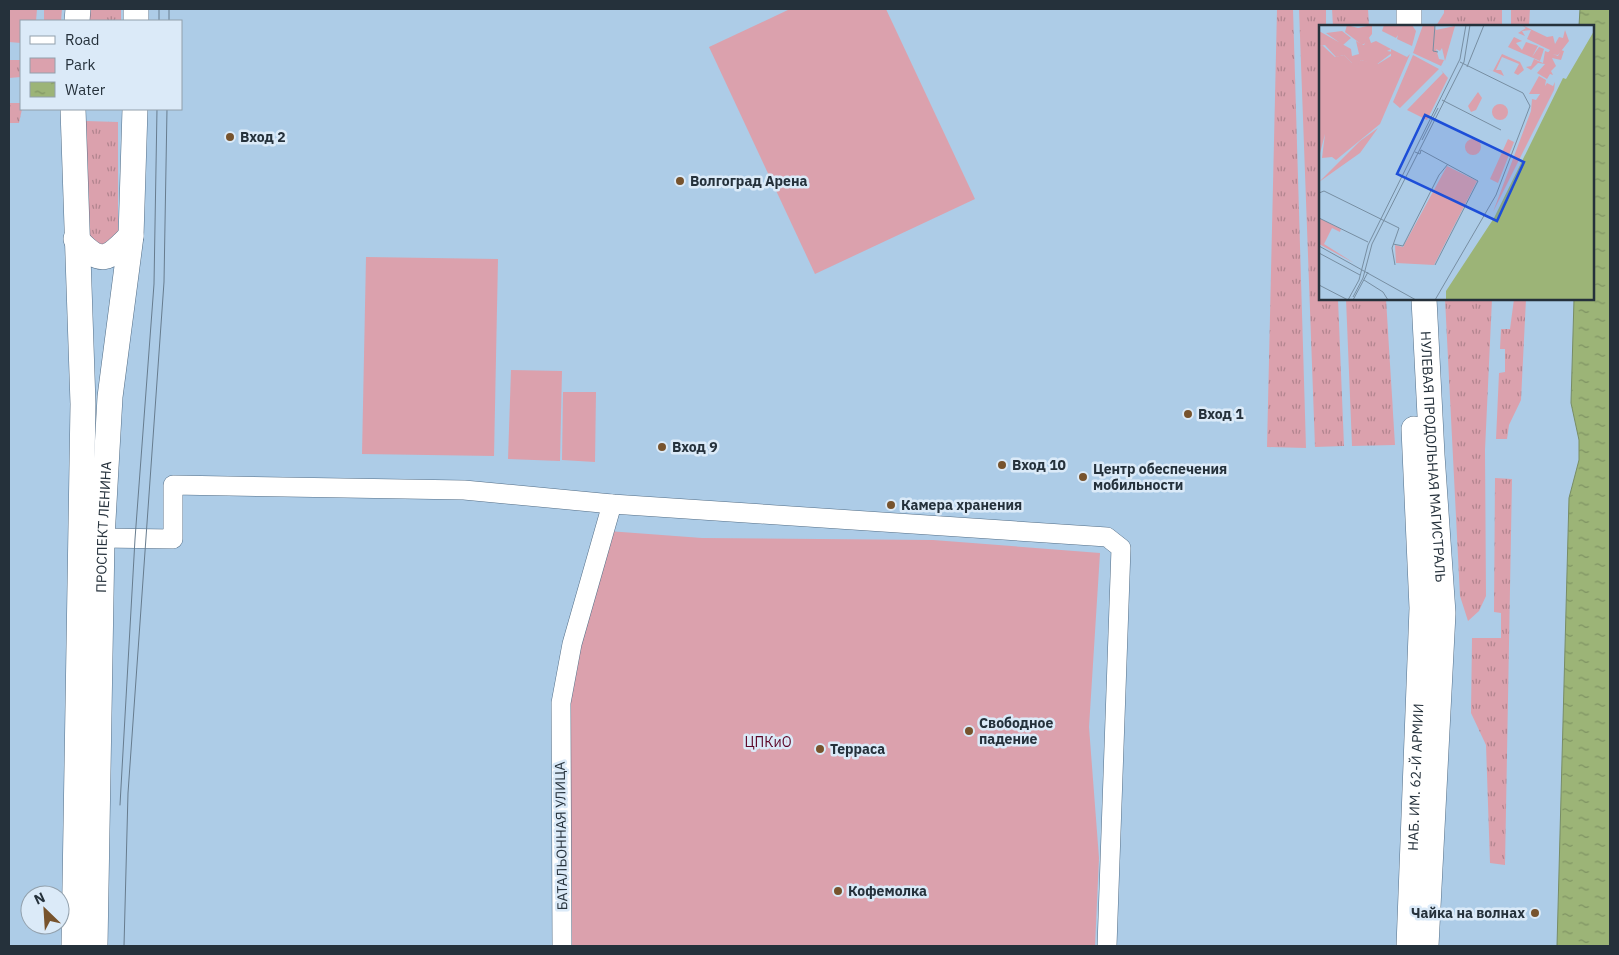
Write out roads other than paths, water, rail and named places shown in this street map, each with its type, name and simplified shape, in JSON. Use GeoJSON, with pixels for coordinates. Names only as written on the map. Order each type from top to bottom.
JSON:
{"type":"FeatureCollection","features":[{"type":"Feature","properties":{"kind":"main road"},"geometry":{"type":"LineString","coordinates":[[1393,9],[1394,25]]}},
{"type":"Feature","properties":{"kind":"main road"},"geometry":{"type":"LineString","coordinates":[[1408,9],[1410,25]]}},
{"type":"Feature","properties":{"kind":"main road","name":"ПРОСПЕКТ ЛЕНИНА"},"geometry":{"type":"LineString","coordinates":[[73,110],[83,404],[74,946]]}},
{"type":"Feature","properties":{"kind":"main road","name":"ПРОСПЕКТ ЛЕНИНА"},"geometry":{"type":"LineString","coordinates":[[94,946],[102,538],[110,397],[130,236],[136,110]]}},
{"type":"Feature","properties":{"kind":"main road"},"geometry":{"type":"LineString","coordinates":[[76,239],[92,254],[101,258],[109,256],[119,249],[130,236]]}},
{"type":"Feature","properties":{"kind":"main road","name":"НУЛЕВАЯ ПРОДОЛЬНАЯ МАГИСТРАЛЬ"},"geometry":{"type":"LineString","coordinates":[[1407,300],[1433,611]]}},
{"type":"Feature","properties":{"kind":"main road","name":"НУЛЕВАЯ ПРОДОЛЬНАЯ МАГИСТРАЛЬ"},"geometry":{"type":"LineString","coordinates":[[1424,300],[1432,454],[1433,611]]}},
{"type":"Feature","properties":{"kind":"main road","name":"НАБ. ИМ. 62-Й АРМИИ"},"geometry":{"type":"LineString","coordinates":[[1409,946],[1433,611]]}},
{"type":"Feature","properties":{"kind":"main road","name":"НАБ. ИМ. 62-Й АРМИИ"},"geometry":{"type":"LineString","coordinates":[[1426,946],[1433,611]]}},
{"type":"Feature","properties":{"kind":"street"},"geometry":{"type":"LineString","coordinates":[[102,538],[172,539],[173,484],[464,490],[612,504],[1108,537],[1122,548],[1107,946]]}},
{"type":"Feature","properties":{"kind":"street","name":"БАТАЛЬОННАЯ УЛИЦА"},"geometry":{"type":"LineString","coordinates":[[562,946],[561,703],[572,644],[612,504]]}},
{"type":"Feature","properties":{"kind":"water"},"geometry":{"type":"Polygon","coordinates":[[[1580,9],[1610,9],[1610,946],[1557,946],[1569,498],[1579,460],[1579,440],[1571,403],[1574,300],[1594,300],[1594,25],[1579,25],[1580,9]]]}},
{"type":"Feature","properties":{"kind":"tram line"},"geometry":{"type":"LineString","coordinates":[[159,9],[159,20]]}},
{"type":"Feature","properties":{"kind":"tram line"},"geometry":{"type":"LineString","coordinates":[[169,9],[169,20]]}},
{"type":"Feature","properties":{"kind":"tram line"},"geometry":{"type":"LineString","coordinates":[[120,805],[135,539],[154,284],[157,110]]}},
{"type":"Feature","properties":{"kind":"tram line"},"geometry":{"type":"LineString","coordinates":[[124,946],[128,793],[164,282],[167,110]]}},
{"type":"Feature","properties":{"kind":"place","name":"Вход 2"},"geometry":{"type":"Point","coordinates":[230,137]}},
{"type":"Feature","properties":{"kind":"place","name":"Волгоград Арена"},"geometry":{"type":"Point","coordinates":[680,181]}},
{"type":"Feature","properties":{"kind":"place","name":"Вход 1"},"geometry":{"type":"Point","coordinates":[1188,414]}},
{"type":"Feature","properties":{"kind":"place","name":"Вход 9"},"geometry":{"type":"Point","coordinates":[662,447]}},
{"type":"Feature","properties":{"kind":"place","name":"Вход 10"},"geometry":{"type":"Point","coordinates":[1002,465]}},
{"type":"Feature","properties":{"kind":"place","name":"Центр обеспечения мобильности"},"geometry":{"type":"Point","coordinates":[1083,477]}},
{"type":"Feature","properties":{"kind":"place","name":"Камера хранения"},"geometry":{"type":"Point","coordinates":[891,505]}},
{"type":"Feature","properties":{"kind":"place","name":"Свободное падение"},"geometry":{"type":"Point","coordinates":[969,731]}},
{"type":"Feature","properties":{"kind":"place","name":"Терраса"},"geometry":{"type":"Point","coordinates":[820,749]}},
{"type":"Feature","properties":{"kind":"place","name":"Кофемолка"},"geometry":{"type":"Point","coordinates":[838,891]}},
{"type":"Feature","properties":{"kind":"place","name":"Чайка на волнах"},"geometry":{"type":"Point","coordinates":[1535,913]}},
{"type":"Feature","properties":{"kind":"park label","name":"ЦПКиО"},"geometry":{"type":"Point","coordinates":[768,742]}}]}
